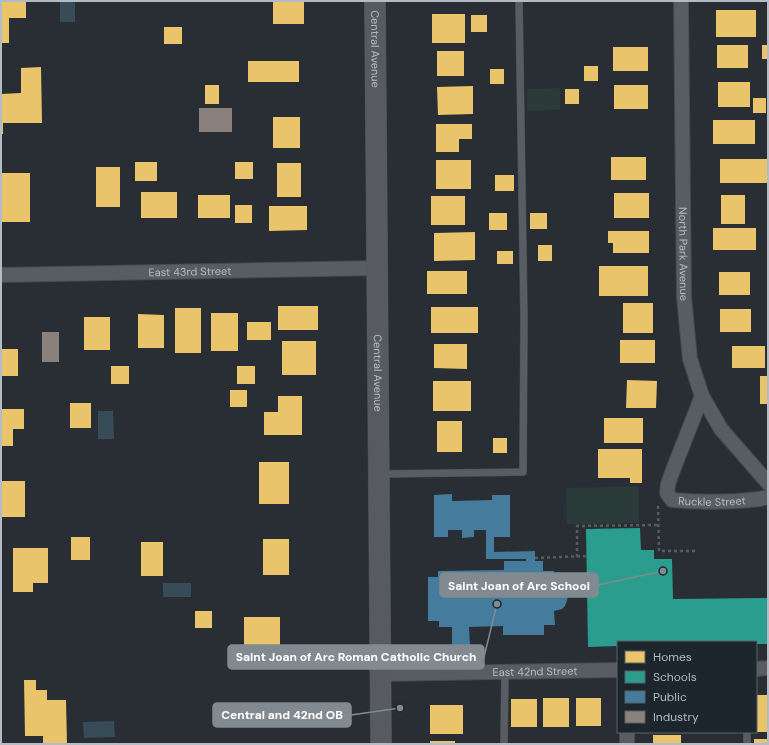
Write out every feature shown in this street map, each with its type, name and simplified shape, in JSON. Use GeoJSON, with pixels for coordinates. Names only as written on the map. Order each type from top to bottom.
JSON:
{"type":"FeatureCollection","features":[{"type":"Feature","properties":{"kind":"main road","name":"Central Avenue"},"geometry":{"type":"LineString","coordinates":[[375,1],[381,744]]}},
{"type":"Feature","properties":{"kind":"street","name":"North Park Avenue"},"geometry":{"type":"LineString","coordinates":[[681,1],[685,310],[690,359],[702,396],[722,429],[768,483]]}},
{"type":"Feature","properties":{"kind":"street","name":"East 43rd Street"},"geometry":{"type":"LineString","coordinates":[[1,274],[378,268]]}},
{"type":"Feature","properties":{"kind":"street","name":"Ruckle Street"},"geometry":{"type":"LineString","coordinates":[[702,396],[673,470],[668,484],[667,493],[672,500],[684,501],[718,502],[761,499],[768,497]]}},
{"type":"Feature","properties":{"kind":"street"},"geometry":{"type":"LineString","coordinates":[[757,669],[768,668]]}},
{"type":"Feature","properties":{"kind":"street","name":"East 42nd Street"},"geometry":{"type":"LineString","coordinates":[[381,674],[617,670]]}},
{"type":"Feature","properties":{"kind":"street"},"geometry":{"type":"LineString","coordinates":[[627,733],[627,744]]}},
{"type":"Feature","properties":{"kind":"lane"},"geometry":{"type":"LineString","coordinates":[[380,474],[523,472],[524,318],[519,1]]}},
{"type":"Feature","properties":{"kind":"lane"},"geometry":{"type":"LineString","coordinates":[[504,744],[505,672]]}},
{"type":"Feature","properties":{"kind":"lane"},"geometry":{"type":"LineString","coordinates":[[747,733],[747,744]]}},
{"type":"Feature","properties":{"kind":"path"},"geometry":{"type":"LineString","coordinates":[[658,506],[659,552],[695,551]]}},
{"type":"Feature","properties":{"kind":"path"},"geometry":{"type":"LineString","coordinates":[[577,557],[577,526],[658,524]]}},
{"type":"Feature","properties":{"kind":"path"},"geometry":{"type":"LineString","coordinates":[[536,558],[587,556]]}},
{"type":"Feature","properties":{"kind":"shaded area"},"geometry":{"type":"Polygon","coordinates":[[[560,88],[560,110],[527,111],[527,89],[560,88]]]}},
{"type":"Feature","properties":{"kind":"shaded area"},"geometry":{"type":"Polygon","coordinates":[[[639,486],[639,523],[567,524],[566,488],[639,486]]]}},
{"type":"Feature","properties":{"kind":"water"},"geometry":{"type":"Polygon","coordinates":[[[60,1],[75,1],[75,22],[60,22],[60,1]]]}},
{"type":"Feature","properties":{"kind":"water"},"geometry":{"type":"Polygon","coordinates":[[[98,411],[113,411],[114,439],[98,439],[98,411]]]}},
{"type":"Feature","properties":{"kind":"water"},"geometry":{"type":"Polygon","coordinates":[[[163,583],[191,583],[191,597],[163,597],[163,583]]]}},
{"type":"Feature","properties":{"kind":"water"},"geometry":{"type":"Polygon","coordinates":[[[114,721],[115,737],[84,738],[83,722],[114,721]]]}},
{"type":"Feature","properties":{"kind":"building: Homes"},"geometry":{"type":"Polygon","coordinates":[[[1,1],[26,1],[26,18],[9,18],[9,43],[1,43],[1,1]]]}},
{"type":"Feature","properties":{"kind":"building: Homes"},"geometry":{"type":"Polygon","coordinates":[[[273,1],[304,1],[304,24],[273,24],[273,1]]]}},
{"type":"Feature","properties":{"kind":"building: Homes"},"geometry":{"type":"Polygon","coordinates":[[[716,10],[756,10],[756,37],[716,37],[716,10]]]}},
{"type":"Feature","properties":{"kind":"building: Homes"},"geometry":{"type":"Polygon","coordinates":[[[432,14],[465,14],[465,43],[432,43],[432,14]]]}},
{"type":"Feature","properties":{"kind":"building: Homes"},"geometry":{"type":"Polygon","coordinates":[[[471,15],[487,15],[487,32],[471,32],[471,15]]]}},
{"type":"Feature","properties":{"kind":"building: Homes"},"geometry":{"type":"Polygon","coordinates":[[[164,27],[182,27],[182,44],[164,44],[164,27]]]}},
{"type":"Feature","properties":{"kind":"building: Homes"},"geometry":{"type":"Polygon","coordinates":[[[717,45],[748,45],[748,68],[717,68],[717,45]]]}},
{"type":"Feature","properties":{"kind":"building: Homes"},"geometry":{"type":"Polygon","coordinates":[[[762,45],[768,45],[768,59],[762,59],[762,45]]]}},
{"type":"Feature","properties":{"kind":"building: Homes"},"geometry":{"type":"Polygon","coordinates":[[[613,47],[648,47],[648,71],[613,71],[613,47]]]}},
{"type":"Feature","properties":{"kind":"building: Homes"},"geometry":{"type":"Polygon","coordinates":[[[437,51],[464,51],[464,76],[437,76],[437,51]]]}},
{"type":"Feature","properties":{"kind":"building: Homes"},"geometry":{"type":"Polygon","coordinates":[[[248,61],[299,61],[299,82],[248,82],[248,61]]]}},
{"type":"Feature","properties":{"kind":"building: Homes"},"geometry":{"type":"Polygon","coordinates":[[[584,66],[598,66],[598,81],[584,81],[584,66]]]}},
{"type":"Feature","properties":{"kind":"building: Homes"},"geometry":{"type":"Polygon","coordinates":[[[41,67],[42,123],[3,123],[3,134],[1,134],[1,94],[21,93],[21,68],[41,67]]]}},
{"type":"Feature","properties":{"kind":"building: Homes"},"geometry":{"type":"Polygon","coordinates":[[[490,69],[504,69],[504,84],[490,84],[490,69]]]}},
{"type":"Feature","properties":{"kind":"building: Homes"},"geometry":{"type":"Polygon","coordinates":[[[718,82],[750,82],[750,107],[718,107],[718,82]]]}},
{"type":"Feature","properties":{"kind":"building: Homes"},"geometry":{"type":"Polygon","coordinates":[[[205,85],[219,85],[219,104],[205,104],[205,85]]]}},
{"type":"Feature","properties":{"kind":"building: Homes"},"geometry":{"type":"Polygon","coordinates":[[[614,85],[648,85],[648,109],[614,109],[614,85]]]}},
{"type":"Feature","properties":{"kind":"building: Homes"},"geometry":{"type":"Polygon","coordinates":[[[473,86],[473,114],[438,115],[437,87],[473,86]]]}},
{"type":"Feature","properties":{"kind":"building: Homes"},"geometry":{"type":"Polygon","coordinates":[[[565,89],[579,89],[579,104],[565,104],[565,89]]]}},
{"type":"Feature","properties":{"kind":"building: Homes"},"geometry":{"type":"Polygon","coordinates":[[[753,98],[766,98],[766,113],[753,113],[753,98]]]}},
{"type":"Feature","properties":{"kind":"building: Homes"},"geometry":{"type":"Polygon","coordinates":[[[273,117],[300,117],[300,148],[273,148],[273,117]]]}},
{"type":"Feature","properties":{"kind":"building: Homes"},"geometry":{"type":"Polygon","coordinates":[[[713,120],[755,120],[755,144],[713,144],[713,120]]]}},
{"type":"Feature","properties":{"kind":"building: Homes"},"geometry":{"type":"Polygon","coordinates":[[[436,124],[472,124],[472,139],[459,139],[459,152],[436,152],[436,124]]]}},
{"type":"Feature","properties":{"kind":"building: Homes"},"geometry":{"type":"Polygon","coordinates":[[[611,157],[646,157],[646,180],[611,180],[611,157]]]}},
{"type":"Feature","properties":{"kind":"building: Homes"},"geometry":{"type":"Polygon","coordinates":[[[720,159],[768,159],[768,183],[720,183],[720,159]]]}},
{"type":"Feature","properties":{"kind":"building: Homes"},"geometry":{"type":"Polygon","coordinates":[[[436,160],[471,160],[471,189],[436,189],[436,160]]]}},
{"type":"Feature","properties":{"kind":"building: Homes"},"geometry":{"type":"Polygon","coordinates":[[[135,162],[157,162],[157,181],[135,181],[135,162]]]}},
{"type":"Feature","properties":{"kind":"building: Homes"},"geometry":{"type":"Polygon","coordinates":[[[235,162],[253,162],[253,179],[235,179],[235,162]]]}},
{"type":"Feature","properties":{"kind":"building: Homes"},"geometry":{"type":"Polygon","coordinates":[[[277,163],[301,163],[301,197],[277,197],[277,163]]]}},
{"type":"Feature","properties":{"kind":"building: Homes"},"geometry":{"type":"Polygon","coordinates":[[[96,167],[120,167],[120,207],[96,207],[96,167]]]}},
{"type":"Feature","properties":{"kind":"building: Homes"},"geometry":{"type":"Polygon","coordinates":[[[1,173],[30,173],[30,222],[1,222],[1,173]]]}},
{"type":"Feature","properties":{"kind":"building: Homes"},"geometry":{"type":"Polygon","coordinates":[[[495,175],[514,175],[514,191],[495,191],[495,175]]]}},
{"type":"Feature","properties":{"kind":"building: Homes"},"geometry":{"type":"Polygon","coordinates":[[[141,192],[177,192],[177,218],[141,218],[141,192]]]}},
{"type":"Feature","properties":{"kind":"building: Homes"},"geometry":{"type":"Polygon","coordinates":[[[614,193],[649,193],[649,218],[614,218],[614,193]]]}},
{"type":"Feature","properties":{"kind":"building: Homes"},"geometry":{"type":"Polygon","coordinates":[[[198,195],[230,195],[230,218],[198,218],[198,195]]]}},
{"type":"Feature","properties":{"kind":"building: Homes"},"geometry":{"type":"Polygon","coordinates":[[[721,195],[745,195],[745,224],[721,224],[721,195]]]}},
{"type":"Feature","properties":{"kind":"building: Homes"},"geometry":{"type":"Polygon","coordinates":[[[431,196],[465,196],[465,225],[431,225],[431,196]]]}},
{"type":"Feature","properties":{"kind":"building: Homes"},"geometry":{"type":"Polygon","coordinates":[[[235,205],[252,205],[252,223],[235,223],[235,205]]]}},
{"type":"Feature","properties":{"kind":"building: Homes"},"geometry":{"type":"Polygon","coordinates":[[[269,206],[307,206],[307,230],[269,231],[269,206]]]}},
{"type":"Feature","properties":{"kind":"building: Homes"},"geometry":{"type":"Polygon","coordinates":[[[489,213],[507,213],[507,230],[489,230],[489,213]]]}},
{"type":"Feature","properties":{"kind":"building: Homes"},"geometry":{"type":"Polygon","coordinates":[[[530,213],[547,213],[547,229],[530,229],[530,213]]]}},
{"type":"Feature","properties":{"kind":"building: Homes"},"geometry":{"type":"Polygon","coordinates":[[[713,228],[756,228],[756,250],[713,250],[713,228]]]}},
{"type":"Feature","properties":{"kind":"building: Homes"},"geometry":{"type":"Polygon","coordinates":[[[608,231],[649,231],[649,253],[613,253],[613,243],[608,243],[608,231]]]}},
{"type":"Feature","properties":{"kind":"building: Homes"},"geometry":{"type":"Polygon","coordinates":[[[475,232],[475,260],[434,261],[434,233],[475,232]]]}},
{"type":"Feature","properties":{"kind":"building: Homes"},"geometry":{"type":"Polygon","coordinates":[[[538,245],[552,245],[552,261],[538,261],[538,245]]]}},
{"type":"Feature","properties":{"kind":"building: Homes"},"geometry":{"type":"Polygon","coordinates":[[[497,251],[513,251],[513,264],[497,264],[497,251]]]}},
{"type":"Feature","properties":{"kind":"building: Homes"},"geometry":{"type":"Polygon","coordinates":[[[599,266],[648,266],[648,296],[599,296],[599,266]]]}},
{"type":"Feature","properties":{"kind":"building: Homes"},"geometry":{"type":"Polygon","coordinates":[[[427,271],[467,271],[467,294],[427,294],[427,271]]]}},
{"type":"Feature","properties":{"kind":"building: Homes"},"geometry":{"type":"Polygon","coordinates":[[[719,272],[750,272],[750,295],[719,295],[719,272]]]}},
{"type":"Feature","properties":{"kind":"building: Homes"},"geometry":{"type":"Polygon","coordinates":[[[623,303],[653,303],[653,333],[623,333],[623,303]]]}},
{"type":"Feature","properties":{"kind":"building: Homes"},"geometry":{"type":"Polygon","coordinates":[[[278,306],[318,306],[318,330],[278,330],[278,306]]]}},
{"type":"Feature","properties":{"kind":"building: Homes"},"geometry":{"type":"Polygon","coordinates":[[[431,307],[478,307],[478,333],[431,333],[431,307]]]}},
{"type":"Feature","properties":{"kind":"building: Homes"},"geometry":{"type":"Polygon","coordinates":[[[175,308],[201,308],[201,353],[175,353],[175,308]]]}},
{"type":"Feature","properties":{"kind":"building: Homes"},"geometry":{"type":"Polygon","coordinates":[[[720,309],[751,309],[751,332],[720,332],[720,309]]]}},
{"type":"Feature","properties":{"kind":"building: Homes"},"geometry":{"type":"Polygon","coordinates":[[[211,313],[238,313],[238,351],[211,351],[211,313]]]}},
{"type":"Feature","properties":{"kind":"building: Homes"},"geometry":{"type":"Polygon","coordinates":[[[138,314],[164,315],[164,348],[138,348],[138,314]]]}},
{"type":"Feature","properties":{"kind":"building: Homes"},"geometry":{"type":"Polygon","coordinates":[[[84,317],[110,317],[110,350],[84,350],[84,317]]]}},
{"type":"Feature","properties":{"kind":"building: Homes"},"geometry":{"type":"Polygon","coordinates":[[[247,322],[271,322],[271,340],[247,340],[247,322]]]}},
{"type":"Feature","properties":{"kind":"building: Homes"},"geometry":{"type":"Polygon","coordinates":[[[620,340],[655,340],[655,363],[620,363],[620,340]]]}},
{"type":"Feature","properties":{"kind":"building: Homes"},"geometry":{"type":"Polygon","coordinates":[[[282,341],[316,341],[316,375],[282,375],[282,341]]]}},
{"type":"Feature","properties":{"kind":"building: Homes"},"geometry":{"type":"Polygon","coordinates":[[[434,344],[467,344],[467,369],[434,368],[434,344]]]}},
{"type":"Feature","properties":{"kind":"building: Homes"},"geometry":{"type":"Polygon","coordinates":[[[732,346],[765,346],[765,368],[732,368],[732,346]]]}},
{"type":"Feature","properties":{"kind":"building: Homes"},"geometry":{"type":"Polygon","coordinates":[[[1,349],[18,349],[18,376],[1,376],[1,349]]]}},
{"type":"Feature","properties":{"kind":"building: Homes"},"geometry":{"type":"Polygon","coordinates":[[[111,366],[129,366],[129,384],[111,384],[111,366]]]}},
{"type":"Feature","properties":{"kind":"building: Homes"},"geometry":{"type":"Polygon","coordinates":[[[237,366],[255,366],[255,384],[237,384],[237,366]]]}},
{"type":"Feature","properties":{"kind":"building: Homes"},"geometry":{"type":"Polygon","coordinates":[[[760,376],[768,376],[768,404],[760,404],[760,376]]]}},
{"type":"Feature","properties":{"kind":"building: Homes"},"geometry":{"type":"Polygon","coordinates":[[[627,380],[657,381],[656,408],[626,408],[627,380]]]}},
{"type":"Feature","properties":{"kind":"building: Homes"},"geometry":{"type":"Polygon","coordinates":[[[433,381],[471,381],[471,411],[433,411],[433,381]]]}},
{"type":"Feature","properties":{"kind":"building: Homes"},"geometry":{"type":"Polygon","coordinates":[[[230,390],[247,390],[247,407],[230,407],[230,390]]]}},
{"type":"Feature","properties":{"kind":"building: Homes"},"geometry":{"type":"Polygon","coordinates":[[[278,396],[302,396],[302,435],[264,435],[264,412],[278,412],[278,396]]]}},
{"type":"Feature","properties":{"kind":"building: Homes"},"geometry":{"type":"Polygon","coordinates":[[[70,403],[91,403],[91,428],[70,428],[70,403]]]}},
{"type":"Feature","properties":{"kind":"building: Homes"},"geometry":{"type":"Polygon","coordinates":[[[1,409],[24,409],[24,429],[13,429],[13,446],[1,446],[1,409]]]}},
{"type":"Feature","properties":{"kind":"building: Homes"},"geometry":{"type":"Polygon","coordinates":[[[604,418],[643,418],[643,443],[604,443],[604,418]]]}},
{"type":"Feature","properties":{"kind":"building: Homes"},"geometry":{"type":"Polygon","coordinates":[[[437,421],[462,421],[462,452],[437,452],[437,421]]]}},
{"type":"Feature","properties":{"kind":"building: Homes"},"geometry":{"type":"Polygon","coordinates":[[[493,438],[507,438],[507,453],[493,453],[493,438]]]}},
{"type":"Feature","properties":{"kind":"building: Homes"},"geometry":{"type":"Polygon","coordinates":[[[598,449],[642,449],[642,483],[630,483],[630,478],[598,478],[598,449]]]}},
{"type":"Feature","properties":{"kind":"building: Homes"},"geometry":{"type":"Polygon","coordinates":[[[259,462],[289,462],[289,504],[259,504],[259,462]]]}},
{"type":"Feature","properties":{"kind":"building: Homes"},"geometry":{"type":"Polygon","coordinates":[[[1,481],[25,481],[25,517],[1,517],[1,481]]]}},
{"type":"Feature","properties":{"kind":"building: Homes"},"geometry":{"type":"Polygon","coordinates":[[[71,537],[90,537],[90,560],[71,560],[71,537]]]}},
{"type":"Feature","properties":{"kind":"building: Homes"},"geometry":{"type":"Polygon","coordinates":[[[263,539],[289,539],[289,575],[263,575],[263,539]]]}},
{"type":"Feature","properties":{"kind":"building: Homes"},"geometry":{"type":"Polygon","coordinates":[[[141,542],[163,542],[163,576],[141,576],[141,542]]]}},
{"type":"Feature","properties":{"kind":"building: Homes"},"geometry":{"type":"Polygon","coordinates":[[[13,548],[48,548],[48,583],[33,583],[33,592],[13,592],[13,548]]]}},
{"type":"Feature","properties":{"kind":"building: Homes"},"geometry":{"type":"Polygon","coordinates":[[[195,611],[212,611],[212,628],[195,628],[195,611]]]}},
{"type":"Feature","properties":{"kind":"building: Homes"},"geometry":{"type":"Polygon","coordinates":[[[244,617],[280,617],[280,645],[244,645],[244,617]]]}},
{"type":"Feature","properties":{"kind":"building: Homes"},"geometry":{"type":"Polygon","coordinates":[[[24,680],[36,680],[36,690],[47,690],[47,700],[66,700],[67,744],[43,744],[43,736],[25,736],[24,680]]]}},
{"type":"Feature","properties":{"kind":"building: Homes"},"geometry":{"type":"Polygon","coordinates":[[[757,695],[768,695],[768,732],[757,732],[757,695]]]}},
{"type":"Feature","properties":{"kind":"building: Homes"},"geometry":{"type":"Polygon","coordinates":[[[543,698],[569,698],[569,727],[543,727],[543,698]]]}},
{"type":"Feature","properties":{"kind":"building: Homes"},"geometry":{"type":"Polygon","coordinates":[[[576,698],[601,698],[601,726],[576,726],[576,698]]]}},
{"type":"Feature","properties":{"kind":"building: Homes"},"geometry":{"type":"Polygon","coordinates":[[[511,699],[537,699],[537,727],[511,727],[511,699]]]}},
{"type":"Feature","properties":{"kind":"building: Homes"},"geometry":{"type":"Polygon","coordinates":[[[430,705],[463,705],[463,734],[430,734],[430,705]]]}},
{"type":"Feature","properties":{"kind":"building: Homes"},"geometry":{"type":"Polygon","coordinates":[[[653,735],[681,735],[681,744],[653,744],[653,735]]]}},
{"type":"Feature","properties":{"kind":"building: Homes"},"geometry":{"type":"Polygon","coordinates":[[[754,739],[768,739],[768,744],[754,744],[754,739]]]}},
{"type":"Feature","properties":{"kind":"building: Homes"},"geometry":{"type":"Polygon","coordinates":[[[430,741],[455,741],[455,744],[430,744],[430,741]]]}},
{"type":"Feature","properties":{"kind":"building: Schools"},"geometry":{"type":"Polygon","coordinates":[[[640,528],[641,550],[654,550],[654,559],[672,559],[673,599],[768,598],[768,644],[757,644],[757,641],[617,641],[617,646],[588,647],[586,529],[640,528]]]}},
{"type":"Feature","properties":{"kind":"building: Public"},"geometry":{"type":"Polygon","coordinates":[[[452,494],[452,501],[492,500],[492,495],[510,495],[510,537],[494,537],[494,552],[535,551],[535,561],[543,561],[543,571],[554,571],[554,585],[564,588],[568,597],[565,606],[562,609],[554,611],[555,625],[544,625],[544,635],[503,635],[503,626],[469,627],[470,647],[452,647],[452,627],[439,627],[439,621],[428,621],[428,577],[438,577],[438,571],[504,570],[504,561],[526,561],[526,559],[486,559],[486,530],[474,530],[474,537],[462,538],[462,530],[448,530],[448,537],[434,537],[434,495],[452,494]]]}},
{"type":"Feature","properties":{"kind":"building: Industry"},"geometry":{"type":"Polygon","coordinates":[[[199,108],[232,108],[232,132],[199,132],[199,108]]]}},
{"type":"Feature","properties":{"kind":"building: Industry"},"geometry":{"type":"Polygon","coordinates":[[[42,332],[59,332],[59,362],[42,362],[42,332]]]}},
{"type":"Feature","properties":{"kind":"place","name":"Saint Joan of Arc School"},"geometry":{"type":"Point","coordinates":[663,571]}},
{"type":"Feature","properties":{"kind":"place","name":"Saint Joan of Arc Roman Catholic Church"},"geometry":{"type":"Point","coordinates":[497,604]}},
{"type":"Feature","properties":{"kind":"place","name":"Central and 42nd OB"},"geometry":{"type":"Point","coordinates":[400,708]}}]}
